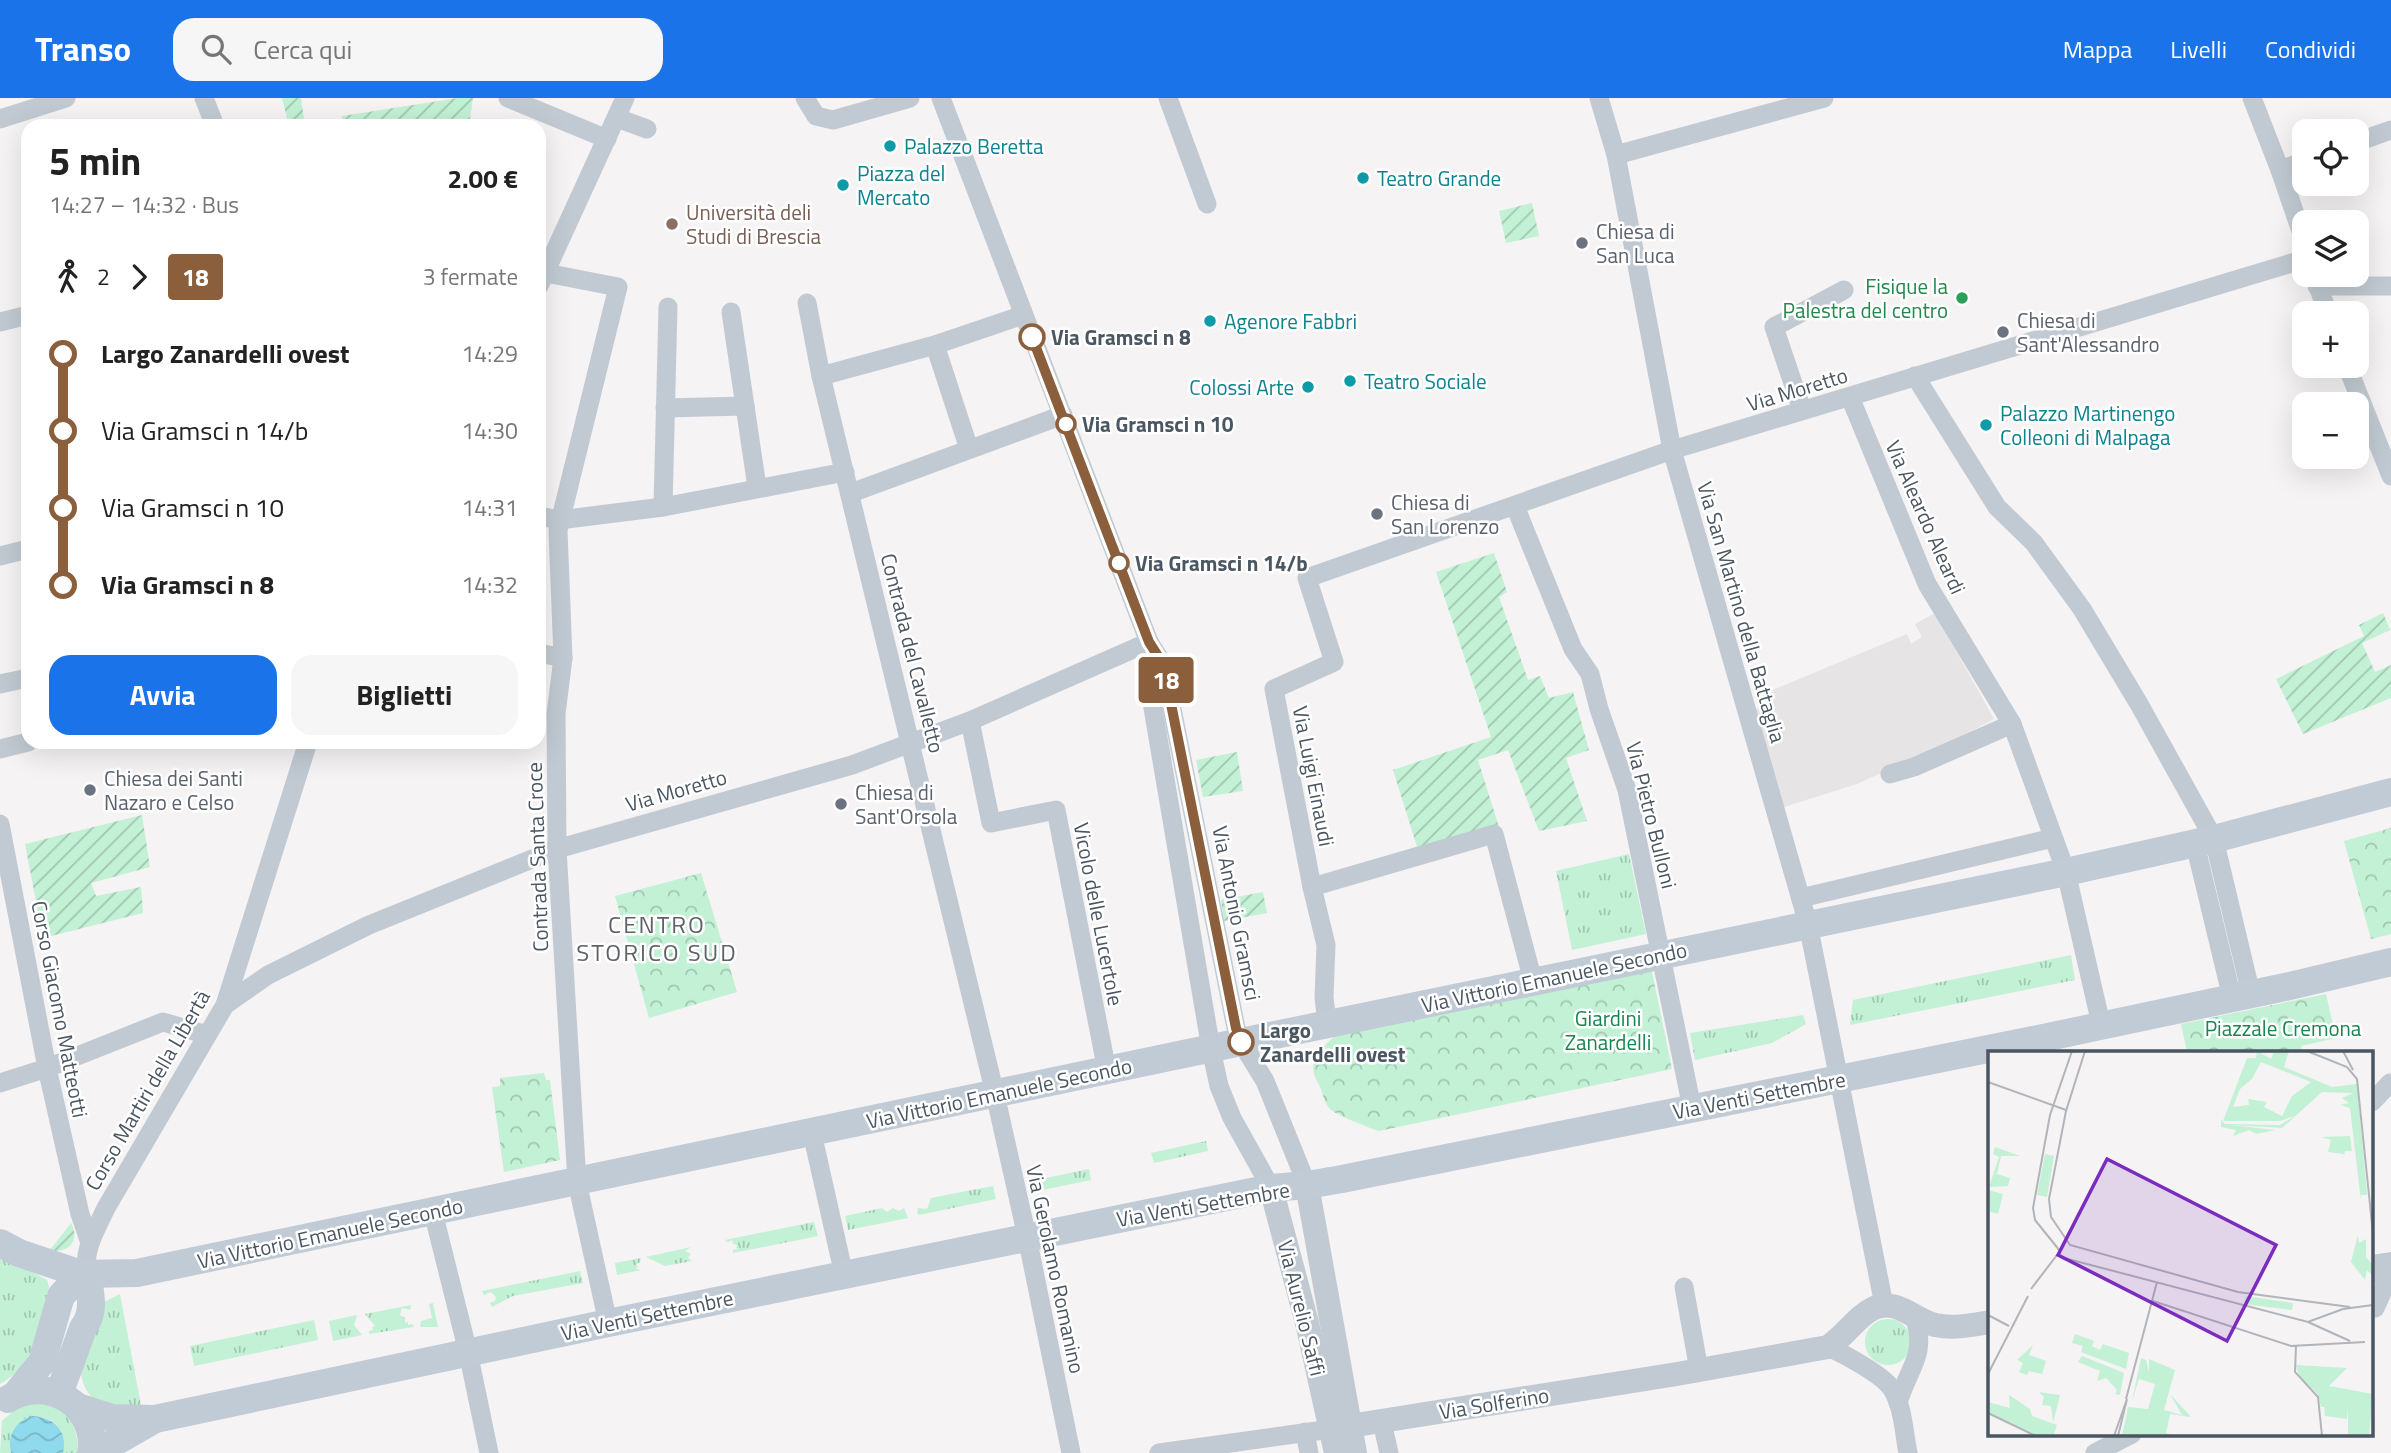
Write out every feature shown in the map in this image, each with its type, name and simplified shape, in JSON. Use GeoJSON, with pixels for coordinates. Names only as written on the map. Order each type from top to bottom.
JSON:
{"type":"FeatureCollection","features":[{"type":"Feature","properties":{"kind":"main road","name":"Via Vittorio Emanuele Secondo"},"geometry":{"type":"LineString","coordinates":[[0,1242],[19,1253],[86,1262],[137,1273],[1661,955],[1805,911],[2066,872],[2205,841],[2391,792]]}},
{"type":"Feature","properties":{"kind":"main road","name":"Via Venti Settembre"},"geometry":{"type":"LineString","coordinates":[[2008,1051],[2050,1044],[2102,1024],[2391,962]]}},
{"type":"Feature","properties":{"kind":"main road","name":"Via Venti Settembre"},"geometry":{"type":"LineString","coordinates":[[4,1401],[30,1390],[45,1390],[112,1418],[155,1419],[608,1323],[1271,1188],[1342,1179],[1838,1079],[1988,1054]]}},
{"type":"Feature","properties":{"kind":"main road"},"geometry":{"type":"LineString","coordinates":[[86,1262],[81,1321],[83,1328],[69,1400],[89,1426],[91,1453]]}},
{"type":"Feature","properties":{"kind":"main road"},"geometry":{"type":"LineString","coordinates":[[4,1401],[42,1362],[61,1296],[86,1262]]}},
{"type":"Feature","properties":{"kind":"main road","name":"Via Venti Settembre"},"geometry":{"type":"LineString","coordinates":[[100,1453],[155,1419]]}},
{"type":"Feature","properties":{"kind":"street"},"geometry":{"type":"LineString","coordinates":[[0,119],[66,98]]}},
{"type":"Feature","properties":{"kind":"street"},"geometry":{"type":"LineString","coordinates":[[204,98],[212,119]]}},
{"type":"Feature","properties":{"kind":"street"},"geometry":{"type":"LineString","coordinates":[[508,98],[607,139]]}},
{"type":"Feature","properties":{"kind":"street"},"geometry":{"type":"LineString","coordinates":[[546,272],[625,98]]}},
{"type":"Feature","properties":{"kind":"street"},"geometry":{"type":"LineString","coordinates":[[805,98],[816,116],[825,120],[910,98]]}},
{"type":"Feature","properties":{"kind":"street","name":"Via Antonio Gramsci"},"geometry":{"type":"LineString","coordinates":[[941,98],[1149,642],[1163,664],[1236,1028],[1241,1042],[1265,1081],[1307,1185]]}},
{"type":"Feature","properties":{"kind":"street"},"geometry":{"type":"LineString","coordinates":[[1168,98],[1207,204]]}},
{"type":"Feature","properties":{"kind":"street","name":"Via San Martino della Battaglia"},"geometry":{"type":"LineString","coordinates":[[1599,98],[1616,155],[1672,450],[1805,911],[1884,1306]]}},
{"type":"Feature","properties":{"kind":"street"},"geometry":{"type":"LineString","coordinates":[[1616,155],[1824,98]]}},
{"type":"Feature","properties":{"kind":"street"},"geometry":{"type":"LineString","coordinates":[[2252,98],[2294,210]]}},
{"type":"Feature","properties":{"kind":"street"},"geometry":{"type":"LineString","coordinates":[[617,118],[647,129]]}},
{"type":"Feature","properties":{"kind":"street"},"geometry":{"type":"LineString","coordinates":[[2369,138],[2391,130]]}},
{"type":"Feature","properties":{"kind":"street"},"geometry":{"type":"LineString","coordinates":[[2280,170],[2292,166]]}},
{"type":"Feature","properties":{"kind":"street","name":"Via Moretto"},"geometry":{"type":"LineString","coordinates":[[1307,578],[1672,450],[2292,263]]}},
{"type":"Feature","properties":{"kind":"street","name":"Contrada Santa Croce"},"geometry":{"type":"LineString","coordinates":[[546,279],[618,286],[559,520],[563,657],[548,714],[577,1182]]}},
{"type":"Feature","properties":{"kind":"street"},"geometry":{"type":"LineString","coordinates":[[2369,285],[2391,286]]}},
{"type":"Feature","properties":{"kind":"street"},"geometry":{"type":"LineString","coordinates":[[1802,410],[1774,327],[1844,290]]}},
{"type":"Feature","properties":{"kind":"street","name":"Contrada del Cavalletto"},"geometry":{"type":"LineString","coordinates":[[807,303],[821,376],[995,1094]]}},
{"type":"Feature","properties":{"kind":"street"},"geometry":{"type":"LineString","coordinates":[[663,507],[668,307]]}},
{"type":"Feature","properties":{"kind":"street"},"geometry":{"type":"LineString","coordinates":[[731,312],[757,488]]}},
{"type":"Feature","properties":{"kind":"street"},"geometry":{"type":"LineString","coordinates":[[821,376],[935,345],[1023,315]]}},
{"type":"Feature","properties":{"kind":"street"},"geometry":{"type":"LineString","coordinates":[[0,322],[21,317]]}},
{"type":"Feature","properties":{"kind":"street"},"geometry":{"type":"LineString","coordinates":[[935,345],[969,449]]}},
{"type":"Feature","properties":{"kind":"street"},"geometry":{"type":"LineString","coordinates":[[1915,376],[1997,507],[2034,543],[2082,609],[2139,704],[2205,841],[2242,996]]}},
{"type":"Feature","properties":{"kind":"street"},"geometry":{"type":"LineString","coordinates":[[2352,378],[2391,475]]}},
{"type":"Feature","properties":{"kind":"street","name":"Via Aleardo Aleardi"},"geometry":{"type":"LineString","coordinates":[[1850,397],[1927,584],[2012,724],[2066,872],[2102,1024]]}},
{"type":"Feature","properties":{"kind":"street"},"geometry":{"type":"LineString","coordinates":[[666,408],[745,406]]}},
{"type":"Feature","properties":{"kind":"street"},"geometry":{"type":"LineString","coordinates":[[850,493],[1063,415]]}},
{"type":"Feature","properties":{"kind":"street"},"geometry":{"type":"LineString","coordinates":[[546,517],[559,520],[663,507],[845,472]]}},
{"type":"Feature","properties":{"kind":"street","name":"Via Pietro Bulloni"},"geometry":{"type":"LineString","coordinates":[[1516,506],[1573,649],[1590,674],[1627,790],[1692,1108]]}},
{"type":"Feature","properties":{"kind":"street"},"geometry":{"type":"LineString","coordinates":[[0,556],[21,551]]}},
{"type":"Feature","properties":{"kind":"street","name":"Via Luigi Einaudi"},"geometry":{"type":"LineString","coordinates":[[1307,578],[1335,662],[1274,689],[1312,887],[1326,945],[1324,997],[1327,1024]]}},
{"type":"Feature","properties":{"kind":"street","name":"Via Antonio Gramsci"},"geometry":{"type":"LineString","coordinates":[[1149,642],[1146,667],[1219,1086],[1232,1118],[1271,1188]]}},
{"type":"Feature","properties":{"kind":"street","name":"Via Moretto"},"geometry":{"type":"LineString","coordinates":[[225,1005],[268,975],[369,925],[557,849],[852,765],[970,721],[1149,642]]}},
{"type":"Feature","properties":{"kind":"street"},"geometry":{"type":"LineString","coordinates":[[546,654],[563,657]]}},
{"type":"Feature","properties":{"kind":"street"},"geometry":{"type":"LineString","coordinates":[[0,684],[21,680]]}},
{"type":"Feature","properties":{"kind":"street","name":"Vicolo delle Lucertole"},"geometry":{"type":"LineString","coordinates":[[970,721],[991,823],[1056,810],[1107,1071]]}},
{"type":"Feature","properties":{"kind":"street"},"geometry":{"type":"LineString","coordinates":[[1890,774],[1914,767],[2012,724]]}},
{"type":"Feature","properties":{"kind":"street"},"geometry":{"type":"LineString","coordinates":[[0,749],[21,744]]}},
{"type":"Feature","properties":{"kind":"street","name":"Corso Martiri della Libertà"},"geometry":{"type":"LineString","coordinates":[[86,1262],[108,1203],[225,1005],[306,749]]}},
{"type":"Feature","properties":{"kind":"street","name":"Corso Giacomo Matteotti"},"geometry":{"type":"LineString","coordinates":[[0,824],[47,1068],[80,1214],[86,1262]]}},
{"type":"Feature","properties":{"kind":"street"},"geometry":{"type":"LineString","coordinates":[[1312,887],[1494,834],[1533,981]]}},
{"type":"Feature","properties":{"kind":"street","name":"Via Vittorio Emanuele Secondo"},"geometry":{"type":"LineString","coordinates":[[1805,911],[2053,838]]}},
{"type":"Feature","properties":{"kind":"street"},"geometry":{"type":"LineString","coordinates":[[0,1083],[47,1068],[163,1022],[207,1035]]}},
{"type":"Feature","properties":{"kind":"street"},"geometry":{"type":"LineString","coordinates":[[2374,1100],[2390,1083]]}},
{"type":"Feature","properties":{"kind":"street","name":"Via Gerolamo Romanino"},"geometry":{"type":"LineString","coordinates":[[995,1094],[1071,1453]]}},
{"type":"Feature","properties":{"kind":"street"},"geometry":{"type":"LineString","coordinates":[[812,1133],[844,1275]]}},
{"type":"Feature","properties":{"kind":"street","name":"Via Aurelio Saffi"},"geometry":{"type":"LineString","coordinates":[[1327,1288],[1331,1246],[1327,1210],[1329,1197],[1342,1179]]}},
{"type":"Feature","properties":{"kind":"street"},"geometry":{"type":"LineString","coordinates":[[577,1182],[608,1323]]}},
{"type":"Feature","properties":{"kind":"street","name":"Via Aurelio Saffi"},"geometry":{"type":"LineString","coordinates":[[1307,1185],[1327,1288],[1344,1443]]}},
{"type":"Feature","properties":{"kind":"street","name":"Via Aurelio Saffi"},"geometry":{"type":"LineString","coordinates":[[1271,1188],[1307,1323],[1344,1443]]}},
{"type":"Feature","properties":{"kind":"street"},"geometry":{"type":"LineString","coordinates":[[433,1212],[468,1352],[489,1453]]}},
{"type":"Feature","properties":{"kind":"street"},"geometry":{"type":"LineString","coordinates":[[2379,1306],[2385,1286],[2381,1265]]}},
{"type":"Feature","properties":{"kind":"street"},"geometry":{"type":"LineString","coordinates":[[1684,1287],[1699,1370]]}},
{"type":"Feature","properties":{"kind":"street"},"geometry":{"type":"LineString","coordinates":[[1828,1347],[1864,1314],[1884,1306],[1895,1306],[1915,1319],[1945,1327],[1988,1322]]}},
{"type":"Feature","properties":{"kind":"street"},"geometry":{"type":"LineString","coordinates":[[1898,1403],[1903,1385],[1920,1351],[1920,1335],[1915,1319]]}},
{"type":"Feature","properties":{"kind":"street"},"geometry":{"type":"LineString","coordinates":[[1828,1347],[1847,1355],[1891,1387],[1898,1403],[1908,1453]]}},
{"type":"Feature","properties":{"kind":"street","name":"Via Solferino"},"geometry":{"type":"LineString","coordinates":[[1159,1453],[1305,1432],[1344,1443],[1382,1422],[1828,1347]]}},
{"type":"Feature","properties":{"kind":"street"},"geometry":{"type":"LineString","coordinates":[[1382,1422],[1389,1453]]}},
{"type":"Feature","properties":{"kind":"street"},"geometry":{"type":"LineString","coordinates":[[1305,1432],[1309,1453]]}},
{"type":"Feature","properties":{"kind":"street"},"geometry":{"type":"LineString","coordinates":[[2095,1453],[2129,1436]]}},
{"type":"Feature","properties":{"kind":"shaded area"},"geometry":{"type":"Polygon","coordinates":[[[1935,613],[1994,719],[1857,784],[1781,808],[1753,710],[1772,704],[1768,692],[1907,634],[1911,644],[1922,637],[1915,624],[1935,613]]]}},
{"type":"Feature","properties":{"kind":"green space"},"geometry":{"type":"Polygon","coordinates":[[[282,98],[301,98],[304,119],[287,119],[282,98]]]}},
{"type":"Feature","properties":{"kind":"green space"},"geometry":{"type":"Polygon","coordinates":[[[473,98],[470,119],[342,119],[342,116],[473,98]]]}},
{"type":"Feature","properties":{"kind":"green space"},"geometry":{"type":"Polygon","coordinates":[[[1532,203],[1539,236],[1506,243],[1499,211],[1532,203]]]}},
{"type":"Feature","properties":{"kind":"green space"},"geometry":{"type":"Polygon","coordinates":[[[1494,553],[1507,592],[1499,597],[1528,680],[1540,676],[1549,698],[1573,692],[1589,750],[1566,758],[1587,821],[1539,831],[1508,750],[1478,760],[1499,827],[1418,850],[1393,770],[1491,737],[1436,572],[1494,553]]]}},
{"type":"Feature","properties":{"kind":"green space"},"geometry":{"type":"Polygon","coordinates":[[[2383,613],[2390,630],[2362,643],[2375,672],[2391,665],[2391,698],[2303,734],[2276,679],[2364,636],[2359,625],[2383,613]]]}},
{"type":"Feature","properties":{"kind":"green space"},"geometry":{"type":"Polygon","coordinates":[[[1237,752],[1243,791],[1203,797],[1196,760],[1237,752]]]}},
{"type":"Feature","properties":{"kind":"green space"},"geometry":{"type":"Polygon","coordinates":[[[142,815],[150,867],[91,883],[96,896],[141,887],[143,913],[43,938],[25,844],[142,815]]]}},
{"type":"Feature","properties":{"kind":"green space"},"geometry":{"type":"Polygon","coordinates":[[[2391,828],[2391,934],[2371,939],[2344,841],[2391,828]]]}},
{"type":"Feature","properties":{"kind":"green space"},"geometry":{"type":"Polygon","coordinates":[[[1629,854],[1646,934],[1572,950],[1556,871],[1629,854]]]}},
{"type":"Feature","properties":{"kind":"green space"},"geometry":{"type":"Polygon","coordinates":[[[701,873],[737,992],[649,1018],[615,896],[701,873]]]}},
{"type":"Feature","properties":{"kind":"green space"},"geometry":{"type":"Polygon","coordinates":[[[1263,892],[1267,913],[1224,921],[1221,900],[1263,892]]]}},
{"type":"Feature","properties":{"kind":"green space"},"geometry":{"type":"Polygon","coordinates":[[[2071,955],[2075,980],[1850,1025],[1853,1000],[2071,955]]]}},
{"type":"Feature","properties":{"kind":"green space","name":"Giardini Zanardelli"},"geometry":{"type":"Polygon","coordinates":[[[1651,967],[1672,1069],[1379,1131],[1330,1109],[1315,1076],[1314,1061],[1324,1046],[1338,1034],[1651,967]]]}},
{"type":"Feature","properties":{"kind":"green space","name":"Piazzale Cremona"},"geometry":{"type":"Polygon","coordinates":[[[2326,994],[2336,1038],[2301,1046],[2302,1051],[2187,1051],[2181,1024],[2326,994]]]}},
{"type":"Feature","properties":{"kind":"green space"},"geometry":{"type":"Polygon","coordinates":[[[1803,1015],[1806,1024],[1772,1043],[1695,1060],[1690,1033],[1803,1015]]]}},
{"type":"Feature","properties":{"kind":"green space"},"geometry":{"type":"Polygon","coordinates":[[[544,1073],[546,1080],[550,1080],[560,1160],[504,1172],[492,1087],[500,1086],[500,1078],[544,1073]]]}},
{"type":"Feature","properties":{"kind":"green space"},"geometry":{"type":"Polygon","coordinates":[[[1206,1141],[1208,1151],[1154,1163],[1151,1153],[1206,1141]]]}},
{"type":"Feature","properties":{"kind":"green space"},"geometry":{"type":"Polygon","coordinates":[[[1089,1169],[1091,1180],[1033,1192],[1031,1181],[1089,1169]]]}},
{"type":"Feature","properties":{"kind":"green space"},"geometry":{"type":"Polygon","coordinates":[[[993,1186],[996,1199],[919,1215],[917,1213],[918,1208],[927,1209],[931,1198],[993,1186]]]}},
{"type":"Feature","properties":{"kind":"green space"},"geometry":{"type":"Polygon","coordinates":[[[882,1208],[887,1212],[893,1208],[899,1211],[904,1208],[908,1218],[848,1230],[845,1216],[882,1208]]]}},
{"type":"Feature","properties":{"kind":"green space"},"geometry":{"type":"Polygon","coordinates":[[[814,1222],[818,1236],[733,1253],[733,1250],[739,1249],[736,1248],[737,1245],[733,1244],[732,1240],[725,1240],[814,1222]]]}},
{"type":"Feature","properties":{"kind":"green space"},"geometry":{"type":"Polygon","coordinates":[[[71,1223],[74,1236],[71,1245],[62,1250],[49,1251],[71,1223]]]}},
{"type":"Feature","properties":{"kind":"green space"},"geometry":{"type":"Polygon","coordinates":[[[691,1247],[685,1251],[691,1254],[688,1258],[692,1261],[665,1266],[646,1257],[691,1247]]]}},
{"type":"Feature","properties":{"kind":"green space"},"geometry":{"type":"Polygon","coordinates":[[[0,1254],[47,1280],[49,1287],[30,1354],[13,1375],[0,1384],[0,1254]]]}},
{"type":"Feature","properties":{"kind":"green space"},"geometry":{"type":"Polygon","coordinates":[[[641,1258],[635,1265],[638,1266],[636,1269],[641,1270],[617,1275],[615,1263],[641,1258]]]}},
{"type":"Feature","properties":{"kind":"green space"},"geometry":{"type":"Polygon","coordinates":[[[580,1271],[583,1283],[513,1296],[492,1307],[490,1303],[495,1301],[496,1297],[491,1292],[484,1295],[482,1291],[580,1271]]]}},
{"type":"Feature","properties":{"kind":"green space"},"geometry":{"type":"Polygon","coordinates":[[[120,1294],[141,1405],[120,1406],[95,1400],[84,1385],[81,1374],[102,1303],[120,1294]]]}},
{"type":"Feature","properties":{"kind":"green space"},"geometry":{"type":"Polygon","coordinates":[[[433,1303],[438,1327],[420,1327],[421,1321],[432,1318],[429,1304],[433,1303]]]}},
{"type":"Feature","properties":{"kind":"green space"},"geometry":{"type":"Polygon","coordinates":[[[411,1305],[410,1310],[402,1308],[400,1315],[405,1318],[405,1323],[408,1322],[408,1325],[412,1324],[414,1327],[369,1334],[375,1326],[365,1314],[411,1305]]]}},
{"type":"Feature","properties":{"kind":"green space"},"geometry":{"type":"Polygon","coordinates":[[[357,1315],[354,1325],[362,1335],[333,1341],[329,1321],[357,1315]]]}},
{"type":"Feature","properties":{"kind":"green space"},"geometry":{"type":"Polygon","coordinates":[[[1888,1319],[1904,1326],[1911,1342],[1904,1358],[1888,1365],[1872,1358],[1865,1342],[1872,1326],[1888,1319]]]}},
{"type":"Feature","properties":{"kind":"green space"},"geometry":{"type":"Polygon","coordinates":[[[314,1320],[318,1340],[194,1366],[190,1346],[314,1320]]]}},
{"type":"Feature","properties":{"kind":"green space"},"geometry":{"type":"Polygon","coordinates":[[[29,1403],[50,1405],[70,1419],[76,1431],[77,1453],[63,1453],[57,1425],[37,1417],[24,1419],[11,1453],[0,1453],[2,1421],[19,1406],[29,1403]]]}},
{"type":"Feature","properties":{"kind":"water"},"geometry":{"type":"Polygon","coordinates":[[[32,1416],[47,1419],[58,1427],[63,1438],[63,1453],[11,1453],[11,1435],[21,1422],[32,1416]]]}},
{"type":"Feature","properties":{"kind":"bus line","name":"18"},"geometry":{"type":"LineString","coordinates":[[1032,337],[1149,642],[1163,664],[1241,1042]]}},
{"type":"Feature","properties":{"kind":"place","name":"Palazzo Beretta"},"geometry":{"type":"Point","coordinates":[890,146]}},
{"type":"Feature","properties":{"kind":"place","name":"Teatro Grande"},"geometry":{"type":"Point","coordinates":[1363,178]}},
{"type":"Feature","properties":{"kind":"place","name":"Piazza del Mercato"},"geometry":{"type":"Point","coordinates":[843,185]}},
{"type":"Feature","properties":{"kind":"place","name":"Università deli Studi di Brescia"},"geometry":{"type":"Point","coordinates":[672,224]}},
{"type":"Feature","properties":{"kind":"place","name":"Chiesa di San Luca"},"geometry":{"type":"Point","coordinates":[1582,243]}},
{"type":"Feature","properties":{"kind":"place","name":"Fisique la Palestra del centro"},"geometry":{"type":"Point","coordinates":[1962,298]}},
{"type":"Feature","properties":{"kind":"place","name":"Agenore Fabbri"},"geometry":{"type":"Point","coordinates":[1210,321]}},
{"type":"Feature","properties":{"kind":"place","name":"Chiesa di Sant'Alessandro"},"geometry":{"type":"Point","coordinates":[2003,332]}},
{"type":"Feature","properties":{"kind":"place","name":"Via Gramsci n 8"},"geometry":{"type":"Point","coordinates":[1032,337]}},
{"type":"Feature","properties":{"kind":"place","name":"Teatro Sociale"},"geometry":{"type":"Point","coordinates":[1350,381]}},
{"type":"Feature","properties":{"kind":"place","name":"Colossi Arte"},"geometry":{"type":"Point","coordinates":[1308,387]}},
{"type":"Feature","properties":{"kind":"place","name":"Via Gramsci n 10"},"geometry":{"type":"Point","coordinates":[1066,424]}},
{"type":"Feature","properties":{"kind":"place","name":"Palazzo Martinengo Colleoni di Malpaga"},"geometry":{"type":"Point","coordinates":[1986,425]}},
{"type":"Feature","properties":{"kind":"place","name":"Chiesa di San Lorenzo"},"geometry":{"type":"Point","coordinates":[1377,514]}},
{"type":"Feature","properties":{"kind":"place","name":"Via Gramsci n 14/b"},"geometry":{"type":"Point","coordinates":[1119,563]}},
{"type":"Feature","properties":{"kind":"place","name":"Chiesa dei Santi Nazaro e Celso"},"geometry":{"type":"Point","coordinates":[90,790]}},
{"type":"Feature","properties":{"kind":"place","name":"Chiesa di Sant'Orsola"},"geometry":{"type":"Point","coordinates":[841,804]}},
{"type":"Feature","properties":{"kind":"place","name":"Largo Zanardelli ovest"},"geometry":{"type":"Point","coordinates":[1241,1042]}},
{"type":"Feature","properties":{"kind":"district","name":"CENTRO STORICO SUD"},"geometry":{"type":"Point","coordinates":[657,938]}}]}
